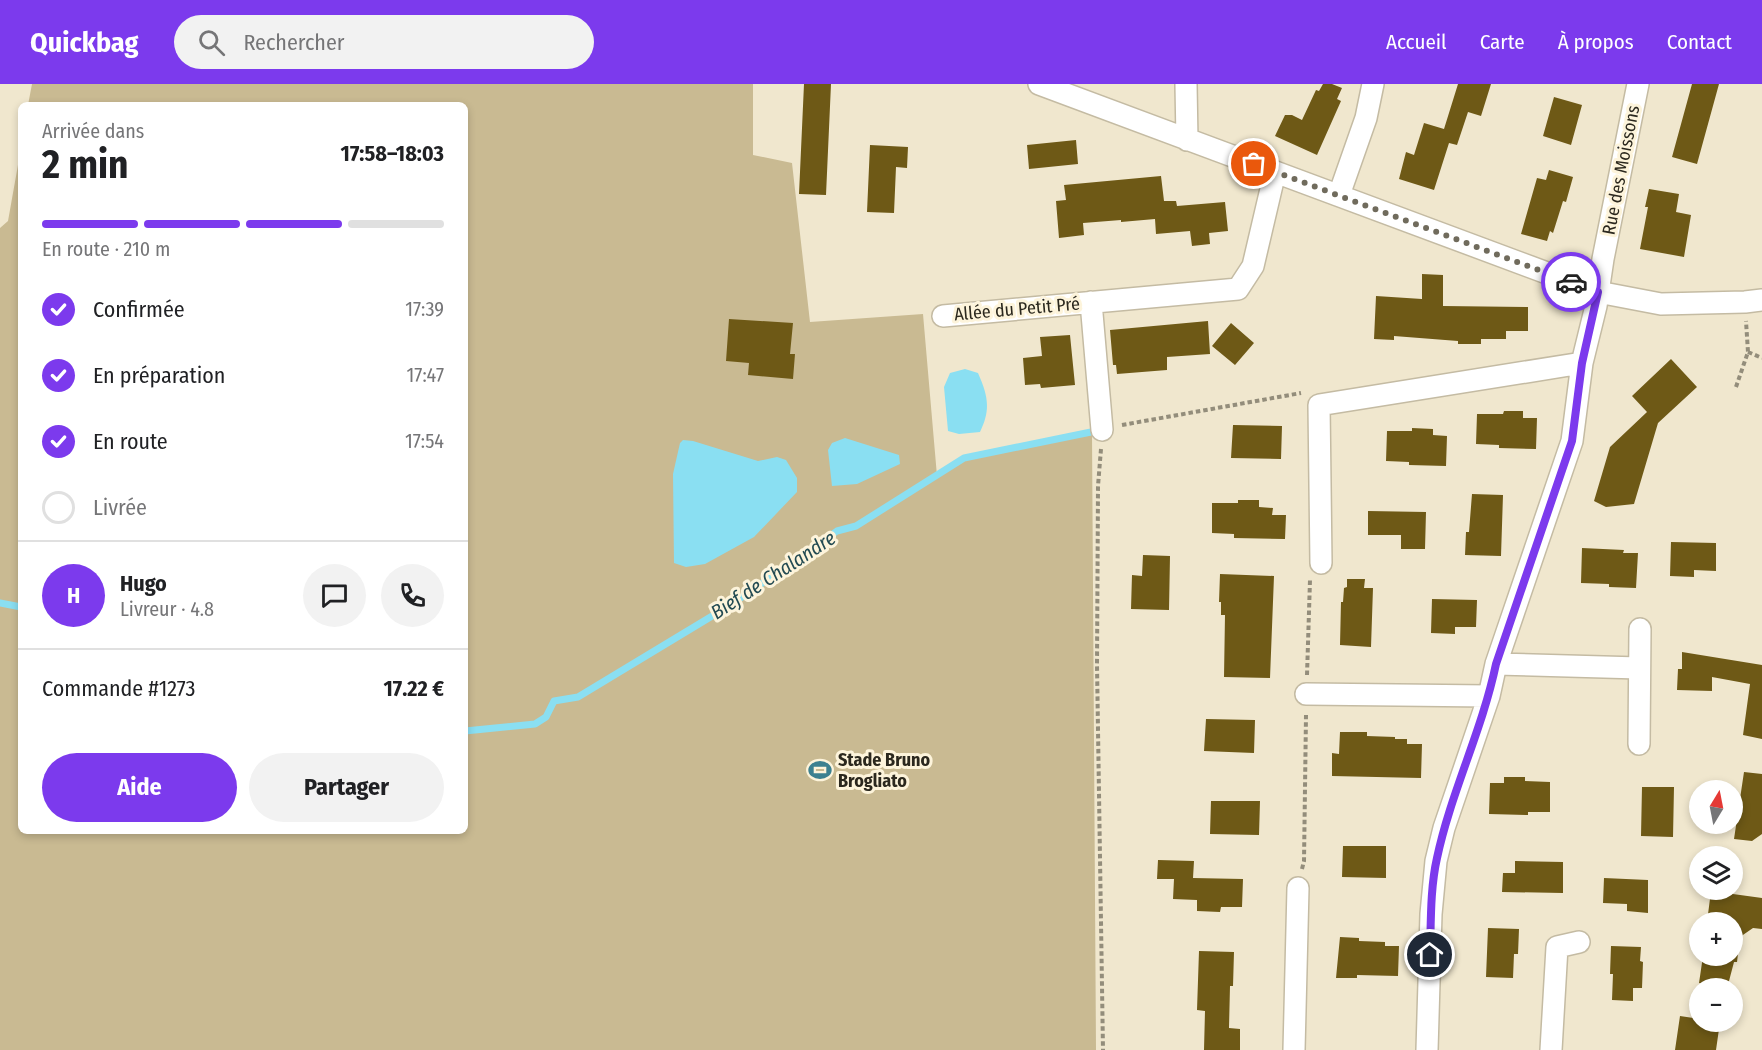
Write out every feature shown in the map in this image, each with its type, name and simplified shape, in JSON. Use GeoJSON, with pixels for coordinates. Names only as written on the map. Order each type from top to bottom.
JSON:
{"type":"FeatureCollection","features":[{"type":"Feature","properties":{"kind":"street"},"geometry":{"type":"LineString","coordinates":[[1039,84],[1598,292],[1661,304],[1754,301]]}},
{"type":"Feature","properties":{"kind":"street"},"geometry":{"type":"LineString","coordinates":[[1186,84],[1187,140]]}},
{"type":"Feature","properties":{"kind":"street"},"geometry":{"type":"LineString","coordinates":[[1339,195],[1366,118],[1372,84]]}},
{"type":"Feature","properties":{"kind":"street","name":"Rue des Moissons"},"geometry":{"type":"LineString","coordinates":[[1427,1050],[1431,914],[1436,861],[1444,828],[1489,696],[1496,664],[1572,441],[1582,363],[1638,84]]}},
{"type":"Feature","properties":{"kind":"street","name":"Allée du Petit Pré"},"geometry":{"type":"LineString","coordinates":[[943,316],[1238,289],[1253,266],[1275,172]]}},
{"type":"Feature","properties":{"kind":"street","name":"Allée du Petit Pré"},"geometry":{"type":"LineString","coordinates":[[1090,302],[1102,430]]}},
{"type":"Feature","properties":{"kind":"street"},"geometry":{"type":"LineString","coordinates":[[1322,563],[1319,405],[1582,363]]}},
{"type":"Feature","properties":{"kind":"street"},"geometry":{"type":"LineString","coordinates":[[1639,744],[1640,629]]}},
{"type":"Feature","properties":{"kind":"street"},"geometry":{"type":"LineString","coordinates":[[1496,664],[1639,668]]}},
{"type":"Feature","properties":{"kind":"street"},"geometry":{"type":"LineString","coordinates":[[1306,694],[1489,696]]}},
{"type":"Feature","properties":{"kind":"street"},"geometry":{"type":"LineString","coordinates":[[1294,1050],[1298,888]]}},
{"type":"Feature","properties":{"kind":"street"},"geometry":{"type":"LineString","coordinates":[[1551,1050],[1557,947],[1579,942]]}},
{"type":"Feature","properties":{"kind":"path"},"geometry":{"type":"LineString","coordinates":[[1737,387],[1748,352],[1754,301]]}},
{"type":"Feature","properties":{"kind":"path"},"geometry":{"type":"LineString","coordinates":[[1748,352],[1762,358]]}},
{"type":"Feature","properties":{"kind":"path"},"geometry":{"type":"LineString","coordinates":[[1103,1050],[1097,664],[1098,486],[1102,430],[1313,390],[1319,405]]}},
{"type":"Feature","properties":{"kind":"path"},"geometry":{"type":"LineString","coordinates":[[1298,888],[1304,861],[1310,575],[1322,563]]}},
{"type":"Feature","properties":{"kind":"shaded area"},"geometry":{"type":"Polygon","coordinates":[[[32,84],[753,84],[753,155],[792,163],[810,322],[923,314],[937,476],[959,458],[1092,434],[1096,1050],[0,1050],[0,228],[8,221],[18,165],[18,834],[468,834],[468,102],[29,102],[32,84]]]}},
{"type":"Feature","properties":{"kind":"water"},"geometry":{"type":"Polygon","coordinates":[[[965,369],[978,373],[986,396],[987,409],[980,432],[959,434],[948,431],[944,387],[950,373],[965,369]]]}},
{"type":"Feature","properties":{"kind":"water"},"geometry":{"type":"Polygon","coordinates":[[[845,438],[899,455],[900,464],[857,484],[832,486],[828,450],[832,443],[845,438]]]}},
{"type":"Feature","properties":{"kind":"water"},"geometry":{"type":"Polygon","coordinates":[[[683,440],[758,461],[777,457],[786,460],[797,478],[797,492],[754,537],[705,564],[686,567],[674,563],[673,474],[680,443],[683,440]]]}},
{"type":"Feature","properties":{"kind":"building"},"geometry":{"type":"Polygon","coordinates":[[[804,84],[831,84],[826,195],[799,194],[804,84]]]}},
{"type":"Feature","properties":{"kind":"building"},"geometry":{"type":"Polygon","coordinates":[[[1323,84],[1332,84],[1342,88],[1337,99],[1341,101],[1317,155],[1275,136],[1285,115],[1292,115],[1302,120],[1316,90],[1319,91],[1323,84]]]}},
{"type":"Feature","properties":{"kind":"building"},"geometry":{"type":"Polygon","coordinates":[[[1458,84],[1491,84],[1481,116],[1468,112],[1457,145],[1449,143],[1434,190],[1399,179],[1406,152],[1414,155],[1424,123],[1444,129],[1458,84]]]}},
{"type":"Feature","properties":{"kind":"building"},"geometry":{"type":"Polygon","coordinates":[[[1692,84],[1719,84],[1697,164],[1672,157],[1692,84]]]}},
{"type":"Feature","properties":{"kind":"building"},"geometry":{"type":"Polygon","coordinates":[[[1554,97],[1582,105],[1571,145],[1543,136],[1554,97]]]}},
{"type":"Feature","properties":{"kind":"building"},"geometry":{"type":"Polygon","coordinates":[[[1076,140],[1078,164],[1029,169],[1027,145],[1076,140]]]}},
{"type":"Feature","properties":{"kind":"building"},"geometry":{"type":"Polygon","coordinates":[[[870,145],[908,147],[907,168],[896,167],[894,213],[867,212],[870,145]]]}},
{"type":"Feature","properties":{"kind":"building"},"geometry":{"type":"Polygon","coordinates":[[[1549,170],[1573,177],[1566,202],[1563,201],[1553,233],[1550,231],[1547,241],[1521,234],[1537,178],[1546,180],[1549,170]]]}},
{"type":"Feature","properties":{"kind":"building"},"geometry":{"type":"Polygon","coordinates":[[[1161,176],[1164,201],[1176,201],[1177,206],[1225,202],[1228,231],[1209,233],[1210,244],[1192,246],[1190,231],[1156,234],[1155,219],[1121,222],[1121,220],[1083,223],[1084,235],[1059,238],[1056,201],[1066,200],[1064,185],[1161,176]]]}},
{"type":"Feature","properties":{"kind":"building"},"geometry":{"type":"Polygon","coordinates":[[[1649,189],[1679,194],[1676,212],[1691,215],[1684,257],[1640,249],[1649,189]]]}},
{"type":"Feature","properties":{"kind":"building"},"geometry":{"type":"Polygon","coordinates":[[[1422,274],[1443,275],[1443,306],[1528,307],[1528,331],[1506,331],[1506,339],[1481,339],[1481,344],[1458,344],[1458,341],[1394,336],[1394,340],[1374,339],[1376,296],[1422,299],[1422,274]]]}},
{"type":"Feature","properties":{"kind":"building"},"geometry":{"type":"Polygon","coordinates":[[[729,319],[793,323],[790,354],[795,354],[793,379],[748,375],[749,363],[726,361],[729,319]]]}},
{"type":"Feature","properties":{"kind":"building"},"geometry":{"type":"Polygon","coordinates":[[[1208,321],[1210,354],[1167,357],[1167,370],[1117,374],[1116,365],[1113,365],[1110,330],[1208,321]]]}},
{"type":"Feature","properties":{"kind":"building"},"geometry":{"type":"Polygon","coordinates":[[[1231,323],[1254,343],[1235,365],[1212,346],[1231,323]]]}},
{"type":"Feature","properties":{"kind":"building"},"geometry":{"type":"Polygon","coordinates":[[[1070,335],[1075,385],[1041,388],[1040,384],[1025,385],[1023,358],[1042,356],[1040,337],[1070,335]]]}},
{"type":"Feature","properties":{"kind":"building"},"geometry":{"type":"Polygon","coordinates":[[[1671,359],[1697,387],[1658,423],[1634,504],[1606,507],[1594,501],[1610,447],[1647,412],[1632,396],[1671,359]]]}},
{"type":"Feature","properties":{"kind":"building"},"geometry":{"type":"Polygon","coordinates":[[[1504,411],[1523,411],[1523,418],[1537,418],[1536,449],[1499,448],[1499,445],[1476,444],[1477,414],[1503,414],[1504,411]]]}},
{"type":"Feature","properties":{"kind":"building"},"geometry":{"type":"Polygon","coordinates":[[[1233,425],[1282,426],[1281,459],[1231,458],[1233,425]]]}},
{"type":"Feature","properties":{"kind":"building"},"geometry":{"type":"Polygon","coordinates":[[[1412,428],[1433,429],[1433,435],[1447,436],[1446,466],[1409,465],[1409,462],[1386,461],[1387,431],[1412,431],[1412,428]]]}},
{"type":"Feature","properties":{"kind":"building"},"geometry":{"type":"Polygon","coordinates":[[[1472,494],[1503,495],[1501,556],[1465,555],[1472,494]]]}},
{"type":"Feature","properties":{"kind":"building"},"geometry":{"type":"Polygon","coordinates":[[[1238,500],[1259,500],[1259,507],[1273,508],[1272,515],[1286,515],[1285,539],[1234,538],[1234,534],[1212,533],[1212,503],[1238,503],[1238,500]]]}},
{"type":"Feature","properties":{"kind":"building"},"geometry":{"type":"Polygon","coordinates":[[[1368,511],[1426,512],[1425,549],[1401,549],[1401,535],[1368,535],[1368,511]]]}},
{"type":"Feature","properties":{"kind":"building"},"geometry":{"type":"Polygon","coordinates":[[[1671,542],[1716,543],[1716,571],[1694,570],[1694,577],[1670,576],[1671,542]]]}},
{"type":"Feature","properties":{"kind":"building"},"geometry":{"type":"Polygon","coordinates":[[[1582,548],[1638,553],[1636,588],[1581,583],[1582,548]]]}},
{"type":"Feature","properties":{"kind":"building"},"geometry":{"type":"Polygon","coordinates":[[[1143,555],[1170,556],[1169,610],[1131,609],[1132,575],[1142,576],[1143,555]]]}},
{"type":"Feature","properties":{"kind":"building"},"geometry":{"type":"Polygon","coordinates":[[[1220,574],[1274,576],[1270,678],[1224,677],[1225,615],[1221,615],[1221,602],[1219,602],[1220,574]]]}},
{"type":"Feature","properties":{"kind":"building"},"geometry":{"type":"Polygon","coordinates":[[[1347,579],[1365,579],[1364,588],[1373,588],[1371,647],[1340,645],[1341,602],[1343,602],[1344,588],[1347,587],[1347,579]]]}},
{"type":"Feature","properties":{"kind":"building"},"geometry":{"type":"Polygon","coordinates":[[[1432,599],[1477,600],[1476,627],[1455,627],[1455,634],[1431,633],[1432,599]]]}},
{"type":"Feature","properties":{"kind":"building"},"geometry":{"type":"Polygon","coordinates":[[[1682,652],[1762,665],[1762,739],[1743,735],[1750,684],[1712,677],[1712,691],[1677,690],[1678,669],[1682,669],[1682,652]]]}},
{"type":"Feature","properties":{"kind":"building"},"geometry":{"type":"Polygon","coordinates":[[[1206,719],[1255,720],[1254,753],[1204,751],[1206,719]]]}},
{"type":"Feature","properties":{"kind":"building"},"geometry":{"type":"Polygon","coordinates":[[[1340,732],[1367,732],[1367,736],[1395,737],[1395,739],[1407,739],[1407,744],[1422,744],[1421,778],[1332,776],[1332,753],[1339,754],[1340,732]]]}},
{"type":"Feature","properties":{"kind":"building"},"geometry":{"type":"Polygon","coordinates":[[[1744,772],[1762,774],[1762,834],[1752,841],[1734,839],[1735,834],[1743,834],[1744,772]]]}},
{"type":"Feature","properties":{"kind":"building"},"geometry":{"type":"Polygon","coordinates":[[[1504,777],[1525,777],[1525,781],[1550,782],[1550,812],[1528,812],[1528,815],[1489,814],[1490,783],[1504,783],[1504,777]]]}},
{"type":"Feature","properties":{"kind":"building"},"geometry":{"type":"Polygon","coordinates":[[[1642,787],[1674,787],[1673,837],[1641,836],[1642,787]]]}},
{"type":"Feature","properties":{"kind":"building"},"geometry":{"type":"Polygon","coordinates":[[[1211,801],[1260,801],[1259,835],[1210,834],[1211,801]]]}},
{"type":"Feature","properties":{"kind":"building"},"geometry":{"type":"Polygon","coordinates":[[[1343,846],[1386,846],[1386,878],[1342,877],[1343,846]]]}},
{"type":"Feature","properties":{"kind":"building"},"geometry":{"type":"Polygon","coordinates":[[[1158,860],[1194,861],[1193,878],[1243,879],[1242,907],[1221,907],[1220,912],[1197,911],[1197,900],[1173,899],[1174,879],[1157,879],[1158,860]]]}},
{"type":"Feature","properties":{"kind":"building"},"geometry":{"type":"Polygon","coordinates":[[[1515,861],[1563,862],[1563,893],[1502,892],[1503,873],[1515,873],[1515,861]]]}},
{"type":"Feature","properties":{"kind":"building"},"geometry":{"type":"Polygon","coordinates":[[[1604,878],[1648,880],[1648,913],[1627,911],[1627,904],[1603,903],[1604,878]]]}},
{"type":"Feature","properties":{"kind":"building"},"geometry":{"type":"Polygon","coordinates":[[[1743,895],[1762,898],[1762,929],[1753,928],[1743,935],[1743,912],[1708,912],[1710,900],[1743,900],[1743,895]]]}},
{"type":"Feature","properties":{"kind":"building"},"geometry":{"type":"Polygon","coordinates":[[[1488,928],[1519,929],[1518,954],[1514,954],[1513,978],[1486,977],[1488,928]]]}},
{"type":"Feature","properties":{"kind":"building"},"geometry":{"type":"Polygon","coordinates":[[[1340,937],[1359,938],[1359,941],[1385,942],[1385,946],[1399,946],[1398,976],[1357,975],[1357,978],[1336,978],[1340,937]]]}},
{"type":"Feature","properties":{"kind":"building"},"geometry":{"type":"Polygon","coordinates":[[[1611,946],[1641,947],[1642,988],[1633,988],[1633,1001],[1612,1000],[1611,946]]]}},
{"type":"Feature","properties":{"kind":"building"},"geometry":{"type":"Polygon","coordinates":[[[1199,951],[1234,952],[1229,1028],[1240,1029],[1240,1050],[1204,1050],[1205,1011],[1197,1010],[1199,951]]]}},
{"type":"Feature","properties":{"kind":"building"},"geometry":{"type":"Polygon","coordinates":[[[1702,966],[1733,966],[1730,978],[1700,978],[1702,966]]]}},
{"type":"Feature","properties":{"kind":"building"},"geometry":{"type":"Polygon","coordinates":[[[1680,1016],[1689,1017],[1689,1032],[1719,1032],[1716,1050],[1675,1050],[1680,1016]]]}},
{"type":"Feature","properties":{"kind":"waterway","name":"Bief de Chalandre"},"geometry":{"type":"LineString","coordinates":[[468,731],[535,724],[546,717],[554,701],[578,697],[732,604],[837,531],[856,526],[964,458],[1091,432]]}},
{"type":"Feature","properties":{"kind":"waterway","name":"Bief de Chalandre"},"geometry":{"type":"LineString","coordinates":[[0,603],[18,606]]}},
{"type":"Feature","properties":{"kind":"way so far"},"geometry":{"type":"LineString","coordinates":[[1254,164],[1571,282]]}},
{"type":"Feature","properties":{"kind":"place","name":"Stade Bruno Brogliato"},"geometry":{"type":"Point","coordinates":[820,770]}},
{"type":"Feature","properties":{"kind":"route"},"geometry":{"type":"LineString","coordinates":[[1430,955],[1436,861],[1444,828],[1489,696],[1496,664],[1572,441],[1582,363],[1598,292],[1571,282]]}}]}
